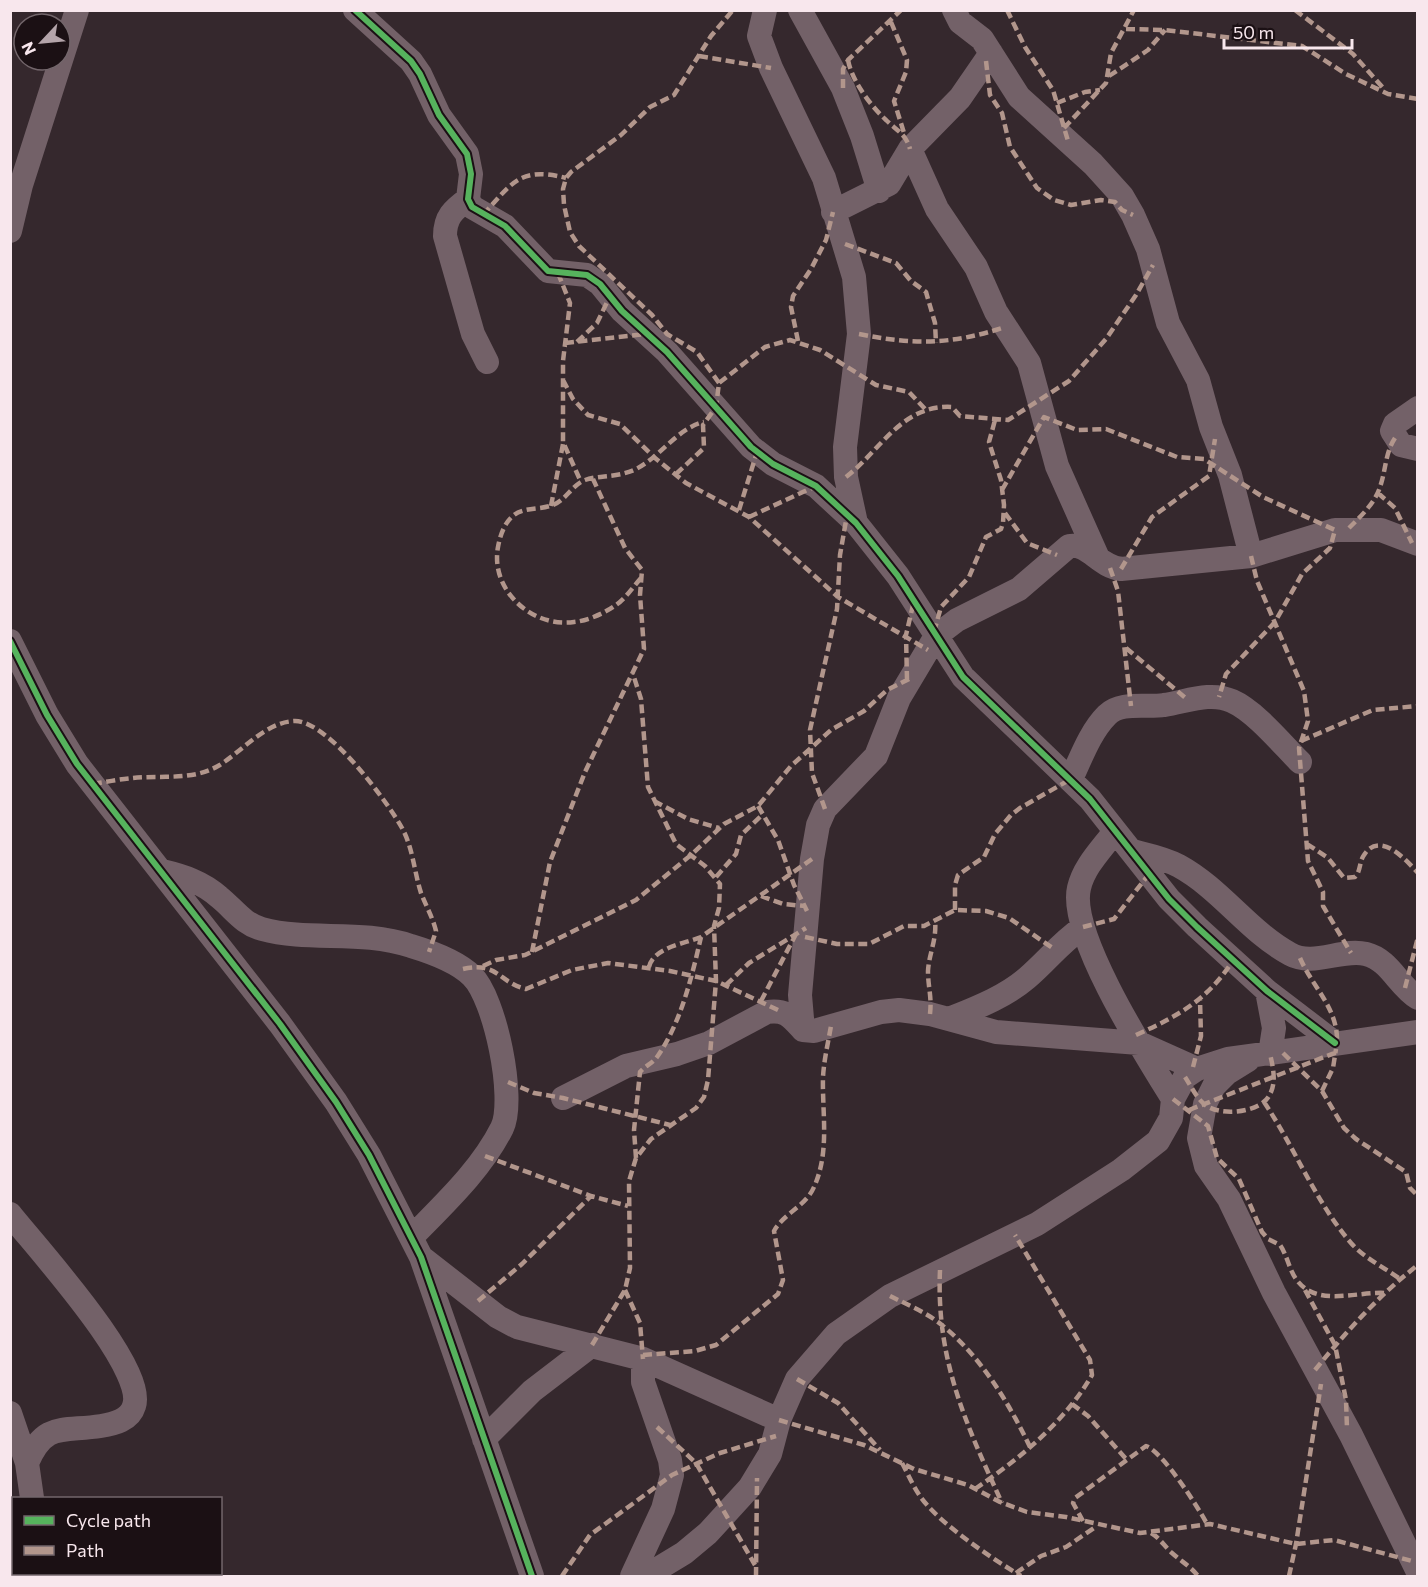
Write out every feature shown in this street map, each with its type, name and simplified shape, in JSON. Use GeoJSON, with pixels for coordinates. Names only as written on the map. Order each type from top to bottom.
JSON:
{"type":"FeatureCollection","features":[{"type":"Feature","properties":{"kind":"street"},"geometry":{"type":"LineString","coordinates":[[10,231],[21,185],[77,10]]}},
{"type":"Feature","properties":{"kind":"street"},"geometry":{"type":"LineString","coordinates":[[355,10],[411,61],[420,74],[439,115],[467,154],[471,174],[468,199],[477,212],[505,226],[548,271],[587,275],[600,284],[622,311],[667,352],[751,447],[773,464],[816,486],[856,523],[898,576],[963,676],[1071,779],[1169,899],[1267,991],[1335,1043]]}},
{"type":"Feature","properties":{"kind":"street"},"geometry":{"type":"LineString","coordinates":[[765,10],[759,36],[824,178],[833,212],[840,225],[854,278],[859,308],[855,371],[845,447],[846,477],[856,523]]}},
{"type":"Feature","properties":{"kind":"street"},"geometry":{"type":"LineString","coordinates":[[800,10],[843,88],[862,136],[879,191]]}},
{"type":"Feature","properties":{"kind":"street"},"geometry":{"type":"LineString","coordinates":[[954,10],[960,22],[975,31],[1019,97],[1093,164],[1122,196],[1133,215],[1148,249],[1168,323],[1198,380],[1211,427],[1230,476],[1251,556]]}},
{"type":"Feature","properties":{"kind":"street"},"geometry":{"type":"LineString","coordinates":[[833,212],[889,184],[910,149],[960,98],[991,53]]}},
{"type":"Feature","properties":{"kind":"street"},"geometry":{"type":"LineString","coordinates":[[910,149],[937,209],[976,267],[996,312],[1029,363],[1057,466],[1101,563]]}},
{"type":"Feature","properties":{"kind":"street"},"geometry":{"type":"LineString","coordinates":[[468,199],[452,211],[445,224],[445,236],[473,334],[487,362]]}},
{"type":"Feature","properties":{"kind":"street"},"geometry":{"type":"LineString","coordinates":[[1418,408],[1395,424],[1392,431],[1401,445],[1418,448]]}},
{"type":"Feature","properties":{"kind":"street"},"geometry":{"type":"LineString","coordinates":[[1065,549],[1077,513]]}},
{"type":"Feature","properties":{"kind":"street"},"geometry":{"type":"LineString","coordinates":[[803,1030],[802,969],[812,859],[818,825],[825,809],[876,756],[900,698],[936,636],[957,620],[1019,589],[1040,574],[1065,549],[1077,545],[1101,563],[1121,569],[1251,556],[1335,530],[1349,528],[1381,530],[1418,544]]}},
{"type":"Feature","properties":{"kind":"street"},"geometry":{"type":"LineString","coordinates":[[10,641],[48,715],[77,764],[280,1024],[336,1102],[369,1155],[416,1247],[532,1576]]}},
{"type":"Feature","properties":{"kind":"street"},"geometry":{"type":"LineString","coordinates":[[1071,779],[1084,750],[1108,713],[1131,706],[1162,706],[1207,697],[1232,701],[1244,709],[1300,762]]}},
{"type":"Feature","properties":{"kind":"street"},"geometry":{"type":"LineString","coordinates":[[1115,831],[1084,873],[1078,891],[1083,927],[1106,984],[1173,1099]]}},
{"type":"Feature","properties":{"kind":"street"},"geometry":{"type":"LineString","coordinates":[[1132,851],[1159,857],[1180,866],[1216,893],[1254,928],[1292,955],[1309,958],[1351,953],[1367,954],[1381,961],[1418,998]]}},
{"type":"Feature","properties":{"kind":"street"},"geometry":{"type":"LineString","coordinates":[[162,871],[197,882],[217,895],[253,926],[281,932],[351,934],[409,945],[463,969],[482,989],[508,1082],[508,1106],[503,1126],[485,1156],[416,1247]]}},
{"type":"Feature","properties":{"kind":"street"},"geometry":{"type":"LineString","coordinates":[[949,1019],[1013,989],[1028,977],[1054,949],[1083,927]]}},
{"type":"Feature","properties":{"kind":"street"},"geometry":{"type":"LineString","coordinates":[[1267,991],[1274,1028],[1261,1055],[1227,1073],[1214,1086],[1205,1104],[1199,1138],[1206,1166],[1229,1199],[1274,1293],[1351,1435],[1418,1572]]}},
{"type":"Feature","properties":{"kind":"street"},"geometry":{"type":"LineString","coordinates":[[563,1098],[626,1066],[677,1054],[709,1043],[767,1012],[785,1011],[803,1030],[814,1031],[881,1012],[899,1010],[949,1019],[971,1028],[996,1032],[1139,1043],[1197,1069]]}},
{"type":"Feature","properties":{"kind":"street"},"geometry":{"type":"LineString","coordinates":[[646,1576],[684,1553],[727,1514],[762,1469],[770,1454],[779,1420],[797,1378],[836,1334],[890,1296],[1037,1224],[1121,1170],[1158,1141],[1171,1118],[1173,1099],[1182,1082],[1197,1069],[1228,1059],[1417,1032]]}},
{"type":"Feature","properties":{"kind":"street"},"geometry":{"type":"LineString","coordinates":[[10,1214],[102,1327],[122,1359],[134,1390],[135,1405],[128,1417],[116,1423],[48,1432],[13,1428],[27,1463],[32,1497]]}},
{"type":"Feature","properties":{"kind":"street"},"geometry":{"type":"LineString","coordinates":[[416,1247],[498,1317],[518,1327],[541,1335],[592,1345],[643,1359],[779,1420]]}},
{"type":"Feature","properties":{"kind":"street"},"geometry":{"type":"LineString","coordinates":[[484,1439],[532,1391],[592,1345]]}},
{"type":"Feature","properties":{"kind":"street"},"geometry":{"type":"LineString","coordinates":[[632,1576],[666,1502],[672,1475],[670,1460],[643,1382],[643,1359]]}},
{"type":"Feature","properties":{"kind":"street"},"geometry":{"type":"LineString","coordinates":[[27,1463],[36,1445],[48,1432]]}},
{"type":"Feature","properties":{"kind":"marked path"},"geometry":{"type":"LineString","coordinates":[[719,383],[697,352],[667,334],[652,315],[579,246],[570,232],[563,189],[566,178],[571,172],[621,135],[650,107],[674,95],[711,36],[733,10]]}},
{"type":"Feature","properties":{"kind":"marked path"},"geometry":{"type":"LineString","coordinates":[[843,88],[843,69],[848,60],[901,10]]}},
{"type":"Feature","properties":{"kind":"marked path"},"geometry":{"type":"LineString","coordinates":[[1007,10],[1025,47],[1053,90],[1068,141]]}},
{"type":"Feature","properties":{"kind":"marked path"},"geometry":{"type":"LineString","coordinates":[[1064,128],[1106,83],[1111,53],[1134,10]]}},
{"type":"Feature","properties":{"kind":"marked path"},"geometry":{"type":"LineString","coordinates":[[1295,10],[1353,54],[1384,89]]}},
{"type":"Feature","properties":{"kind":"marked path"},"geometry":{"type":"LineString","coordinates":[[891,22],[907,60],[906,72],[894,101],[905,136]]}},
{"type":"Feature","properties":{"kind":"marked path"},"geometry":{"type":"LineString","coordinates":[[1126,29],[1165,30],[1302,46],[1346,74],[1388,94],[1418,99]]}},
{"type":"Feature","properties":{"kind":"marked path"},"geometry":{"type":"LineString","coordinates":[[1109,76],[1148,50],[1165,30]]}},
{"type":"Feature","properties":{"kind":"marked path"},"geometry":{"type":"LineString","coordinates":[[699,56],[771,68]]}},
{"type":"Feature","properties":{"kind":"marked path"},"geometry":{"type":"LineString","coordinates":[[848,60],[853,76],[862,92],[880,114],[903,136],[910,149]]}},
{"type":"Feature","properties":{"kind":"marked path"},"geometry":{"type":"LineString","coordinates":[[986,61],[990,95],[1002,113],[1010,147],[1037,188],[1054,200],[1071,205],[1101,200],[1115,202],[1122,210],[1133,215]]}},
{"type":"Feature","properties":{"kind":"marked path"},"geometry":{"type":"LineString","coordinates":[[1057,103],[1085,92],[1100,90]]}},
{"type":"Feature","properties":{"kind":"marked path"},"geometry":{"type":"LineString","coordinates":[[483,215],[518,180],[538,174],[566,178]]}},
{"type":"Feature","properties":{"kind":"marked path"},"geometry":{"type":"LineString","coordinates":[[798,341],[791,307],[793,296],[811,269],[826,240],[833,212]]}},
{"type":"Feature","properties":{"kind":"marked path"},"geometry":{"type":"LineString","coordinates":[[845,244],[896,263],[911,281],[926,292],[935,323],[936,343]]}},
{"type":"Feature","properties":{"kind":"marked path"},"geometry":{"type":"LineString","coordinates":[[846,477],[893,431],[919,413],[934,408],[952,407],[960,416],[1008,420],[1069,381],[1106,339],[1153,265]]}},
{"type":"Feature","properties":{"kind":"marked path"},"geometry":{"type":"LineString","coordinates":[[558,273],[570,303],[563,361],[563,442],[581,482]]}},
{"type":"Feature","properties":{"kind":"marked path"},"geometry":{"type":"LineString","coordinates":[[577,342],[597,323],[610,296]]}},
{"type":"Feature","properties":{"kind":"marked path"},"geometry":{"type":"LineString","coordinates":[[859,334],[897,340],[932,341],[967,337],[1005,327]]}},
{"type":"Feature","properties":{"kind":"marked path"},"geometry":{"type":"LineString","coordinates":[[565,343],[646,334]]}},
{"type":"Feature","properties":{"kind":"marked path"},"geometry":{"type":"LineString","coordinates":[[676,474],[704,448],[703,425],[716,407],[719,383],[765,347],[790,340],[820,350],[876,385],[909,392],[926,410]]}},
{"type":"Feature","properties":{"kind":"marked path"},"geometry":{"type":"LineString","coordinates":[[563,380],[573,399],[588,415],[620,424],[655,458],[686,483],[749,517],[838,597],[928,650]]}},
{"type":"Feature","properties":{"kind":"marked path"},"geometry":{"type":"LineString","coordinates":[[1002,490],[1044,417],[1077,430],[1106,429],[1177,457],[1204,459],[1263,497],[1335,530],[1330,548],[1302,574],[1275,622],[1226,674],[1219,697]]}},
{"type":"Feature","properties":{"kind":"marked path"},"geometry":{"type":"LineString","coordinates":[[934,632],[941,607],[969,577],[986,537],[1001,529],[1003,523],[1004,505],[1001,480],[989,442],[995,420]]}},
{"type":"Feature","properties":{"kind":"marked path"},"geometry":{"type":"LineString","coordinates":[[641,578],[620,602],[596,616],[574,622],[543,619],[517,603],[507,591],[497,563],[500,538],[508,522],[518,512],[553,505],[585,480],[634,470],[685,430],[704,422]]}},
{"type":"Feature","properties":{"kind":"marked path"},"geometry":{"type":"LineString","coordinates":[[1349,528],[1378,493],[1389,450],[1395,438]]}},
{"type":"Feature","properties":{"kind":"marked path"},"geometry":{"type":"LineString","coordinates":[[1121,569],[1152,517],[1209,476],[1215,439]]}},
{"type":"Feature","properties":{"kind":"marked path"},"geometry":{"type":"LineString","coordinates":[[551,506],[563,444]]}},
{"type":"Feature","properties":{"kind":"marked path"},"geometry":{"type":"LineString","coordinates":[[739,510],[757,452]]}},
{"type":"Feature","properties":{"kind":"marked path"},"geometry":{"type":"LineString","coordinates":[[532,952],[550,862],[585,772],[644,649],[640,595],[642,570],[625,548],[593,479]]}},
{"type":"Feature","properties":{"kind":"marked path"},"geometry":{"type":"LineString","coordinates":[[749,517],[816,486]]}},
{"type":"Feature","properties":{"kind":"marked path"},"geometry":{"type":"LineString","coordinates":[[1378,493],[1395,508],[1412,543]]}},
{"type":"Feature","properties":{"kind":"marked path"},"geometry":{"type":"LineString","coordinates":[[1005,513],[1027,543],[1057,555]]}},
{"type":"Feature","properties":{"kind":"marked path"},"geometry":{"type":"LineString","coordinates":[[825,809],[812,773],[810,730],[837,609],[840,555],[847,515]]}},
{"type":"Feature","properties":{"kind":"marked path"},"geometry":{"type":"LineString","coordinates":[[1251,556],[1257,581],[1304,691],[1308,721],[1299,748],[1308,861],[1323,892],[1323,906],[1351,953]]}},
{"type":"Feature","properties":{"kind":"marked path"},"geometry":{"type":"LineString","coordinates":[[1110,568],[1118,591],[1131,706]]}},
{"type":"Feature","properties":{"kind":"marked path"},"geometry":{"type":"LineString","coordinates":[[907,680],[906,635],[914,601]]}},
{"type":"Feature","properties":{"kind":"marked path"},"geometry":{"type":"LineString","coordinates":[[1126,648],[1188,700]]}},
{"type":"Feature","properties":{"kind":"marked path"},"geometry":{"type":"LineString","coordinates":[[592,1345],[625,1290],[630,1268],[629,1181],[636,1158],[651,1139],[696,1108],[704,1097],[708,1080],[716,981],[714,926],[719,908],[720,884],[705,866],[676,844],[648,787],[641,699],[633,674]]}},
{"type":"Feature","properties":{"kind":"marked path"},"geometry":{"type":"LineString","coordinates":[[483,966],[496,960],[525,955],[636,900],[691,855],[724,824],[758,806],[791,766],[831,730],[864,711],[887,690],[911,678]]}},
{"type":"Feature","properties":{"kind":"marked path"},"geometry":{"type":"LineString","coordinates":[[1301,741],[1373,710],[1418,706]]}},
{"type":"Feature","properties":{"kind":"marked path"},"geometry":{"type":"LineString","coordinates":[[93,784],[128,778],[198,774],[218,766],[274,726],[295,721],[308,724],[324,734],[355,764],[384,800],[402,828],[411,852],[421,893],[436,931],[429,952]]}},
{"type":"Feature","properties":{"kind":"marked path"},"geometry":{"type":"LineString","coordinates":[[955,910],[955,885],[958,875],[984,857],[995,834],[1011,815],[1071,779]]}},
{"type":"Feature","properties":{"kind":"marked path"},"geometry":{"type":"LineString","coordinates":[[654,801],[688,819],[719,828]]}},
{"type":"Feature","properties":{"kind":"marked path"},"geometry":{"type":"LineString","coordinates":[[758,806],[778,840],[794,885],[807,911]]}},
{"type":"Feature","properties":{"kind":"marked path"},"geometry":{"type":"LineString","coordinates":[[716,877],[736,854],[741,835],[763,814]]}},
{"type":"Feature","properties":{"kind":"marked path"},"geometry":{"type":"LineString","coordinates":[[1307,844],[1328,858],[1344,878],[1355,877],[1364,855],[1370,848],[1378,845],[1385,846],[1400,855],[1418,873]]}},
{"type":"Feature","properties":{"kind":"marked path"},"geometry":{"type":"LineString","coordinates":[[636,1158],[634,1130],[640,1072],[657,1057],[673,1029],[689,983],[701,937],[812,859]]}},
{"type":"Feature","properties":{"kind":"marked path"},"geometry":{"type":"LineString","coordinates":[[1083,927],[1114,919],[1149,874]]}},
{"type":"Feature","properties":{"kind":"marked path"},"geometry":{"type":"LineString","coordinates":[[761,896],[783,904],[805,906]]}},
{"type":"Feature","properties":{"kind":"marked path"},"geometry":{"type":"LineString","coordinates":[[805,937],[837,944],[869,944],[904,926],[924,926],[955,910],[986,911],[1009,918],[1054,949]]}},
{"type":"Feature","properties":{"kind":"marked path"},"geometry":{"type":"LineString","coordinates":[[930,1014],[928,971],[935,934],[935,920]]}},
{"type":"Feature","properties":{"kind":"marked path"},"geometry":{"type":"LineString","coordinates":[[726,985],[749,963],[806,928]]}},
{"type":"Feature","properties":{"kind":"marked path"},"geometry":{"type":"LineString","coordinates":[[761,1001],[796,934]]}},
{"type":"Feature","properties":{"kind":"marked path"},"geometry":{"type":"LineString","coordinates":[[649,967],[652,960],[663,951],[701,937]]}},
{"type":"Feature","properties":{"kind":"marked path"},"geometry":{"type":"LineString","coordinates":[[1405,988],[1418,937]]}},
{"type":"Feature","properties":{"kind":"marked path"},"geometry":{"type":"LineString","coordinates":[[1300,958],[1329,1008],[1337,1042]]}},
{"type":"Feature","properties":{"kind":"marked path"},"geometry":{"type":"LineString","coordinates":[[1136,1035],[1179,1013],[1203,996],[1214,986],[1234,959]]}},
{"type":"Feature","properties":{"kind":"marked path"},"geometry":{"type":"LineString","coordinates":[[463,969],[475,967],[491,970],[526,989],[572,970],[608,963],[670,971],[716,981],[778,1010]]}},
{"type":"Feature","properties":{"kind":"marked path"},"geometry":{"type":"LineString","coordinates":[[1193,1067],[1201,1036],[1200,1000]]}},
{"type":"Feature","properties":{"kind":"marked path"},"geometry":{"type":"LineString","coordinates":[[643,1355],[695,1351],[716,1345],[778,1294],[783,1280],[774,1231],[783,1219],[810,1194],[819,1174],[822,1160],[824,1146],[823,1077],[831,1026]]}},
{"type":"Feature","properties":{"kind":"marked path"},"geometry":{"type":"LineString","coordinates":[[1322,1091],[1333,1068],[1336,1049]]}},
{"type":"Feature","properties":{"kind":"marked path"},"geometry":{"type":"LineString","coordinates":[[1189,1110],[1337,1052]]}},
{"type":"Feature","properties":{"kind":"marked path"},"geometry":{"type":"LineString","coordinates":[[1283,1053],[1322,1091],[1344,1128],[1356,1139],[1406,1172],[1410,1188],[1418,1196]]}},
{"type":"Feature","properties":{"kind":"marked path"},"geometry":{"type":"LineString","coordinates":[[1185,1077],[1198,1098],[1211,1108],[1229,1112],[1248,1109],[1264,1102],[1269,1096],[1274,1075],[1270,1054]]}},
{"type":"Feature","properties":{"kind":"marked path"},"geometry":{"type":"LineString","coordinates":[[508,1082],[534,1093],[670,1125]]}},
{"type":"Feature","properties":{"kind":"marked path"},"geometry":{"type":"LineString","coordinates":[[1173,1099],[1208,1126],[1217,1158],[1239,1179],[1262,1232],[1268,1239],[1280,1245],[1296,1279],[1304,1288],[1326,1296],[1386,1293]]}},
{"type":"Feature","properties":{"kind":"marked path"},"geometry":{"type":"LineString","coordinates":[[1264,1102],[1338,1227],[1362,1254],[1400,1279]]}},
{"type":"Feature","properties":{"kind":"marked path"},"geometry":{"type":"LineString","coordinates":[[485,1156],[591,1196],[628,1206]]}},
{"type":"Feature","properties":{"kind":"marked path"},"geometry":{"type":"LineString","coordinates":[[478,1301],[522,1264],[591,1196]]}},
{"type":"Feature","properties":{"kind":"marked path"},"geometry":{"type":"LineString","coordinates":[[975,1489],[1008,1465],[1055,1424],[1092,1375],[1090,1360],[1015,1235]]}},
{"type":"Feature","properties":{"kind":"marked path"},"geometry":{"type":"LineString","coordinates":[[1315,1370],[1363,1314],[1418,1265]]}},
{"type":"Feature","properties":{"kind":"marked path"},"geometry":{"type":"LineString","coordinates":[[940,1270],[940,1303],[948,1362],[966,1418],[1002,1503]]}},
{"type":"Feature","properties":{"kind":"marked path"},"geometry":{"type":"LineString","coordinates":[[625,1290],[640,1323],[643,1359]]}},
{"type":"Feature","properties":{"kind":"marked path"},"geometry":{"type":"LineString","coordinates":[[1305,1290],[1335,1345],[1346,1400],[1347,1429]]}},
{"type":"Feature","properties":{"kind":"marked path"},"geometry":{"type":"LineString","coordinates":[[890,1296],[937,1321],[970,1352],[993,1382],[1030,1447]]}},
{"type":"Feature","properties":{"kind":"marked path"},"geometry":{"type":"LineString","coordinates":[[797,1379],[838,1403],[880,1450]]}},
{"type":"Feature","properties":{"kind":"marked path"},"geometry":{"type":"LineString","coordinates":[[1289,1576],[1321,1384]]}},
{"type":"Feature","properties":{"kind":"marked path"},"geometry":{"type":"LineString","coordinates":[[1072,1404],[1088,1416],[1126,1459]]}},
{"type":"Feature","properties":{"kind":"marked path"},"geometry":{"type":"LineString","coordinates":[[779,1420],[864,1445],[914,1469],[968,1485],[1000,1502],[1027,1512],[1066,1517],[1140,1533],[1210,1524],[1296,1544],[1334,1540],[1412,1561]]}},
{"type":"Feature","properties":{"kind":"marked path"},"geometry":{"type":"LineString","coordinates":[[657,1427],[696,1463],[755,1565]]}},
{"type":"Feature","properties":{"kind":"marked path"},"geometry":{"type":"LineString","coordinates":[[562,1576],[590,1535],[672,1475],[720,1453],[776,1436]]}},
{"type":"Feature","properties":{"kind":"marked path"},"geometry":{"type":"LineString","coordinates":[[1083,1521],[1073,1503],[1075,1498],[1146,1446],[1153,1450],[1170,1469],[1207,1524]]}},
{"type":"Feature","properties":{"kind":"marked path"},"geometry":{"type":"LineString","coordinates":[[902,1463],[920,1496],[939,1518],[981,1550],[1021,1576]]}},
{"type":"Feature","properties":{"kind":"marked path"},"geometry":{"type":"LineString","coordinates":[[756,1576],[757,1478]]}},
{"type":"Feature","properties":{"kind":"marked path"},"geometry":{"type":"LineString","coordinates":[[1016,1573],[1041,1556],[1066,1547],[1097,1526]]}},
{"type":"Feature","properties":{"kind":"marked path"},"geometry":{"type":"LineString","coordinates":[[1151,1533],[1198,1576]]}},
{"type":"Feature","properties":{"kind":"cycle path"},"geometry":{"type":"LineString","coordinates":[[355,10],[411,61],[420,74],[439,115],[467,154],[471,174],[468,199],[472,207],[505,226],[548,271],[587,275],[600,284],[622,311],[667,352],[751,447],[773,464],[816,486],[856,523],[898,576],[963,677],[1090,799],[1169,899],[1197,927],[1267,991],[1335,1043]]}},
{"type":"Feature","properties":{"kind":"cycle path"},"geometry":{"type":"LineString","coordinates":[[10,641],[47,715],[77,764],[280,1024],[336,1102],[369,1155],[421,1257],[532,1576]]}}]}
